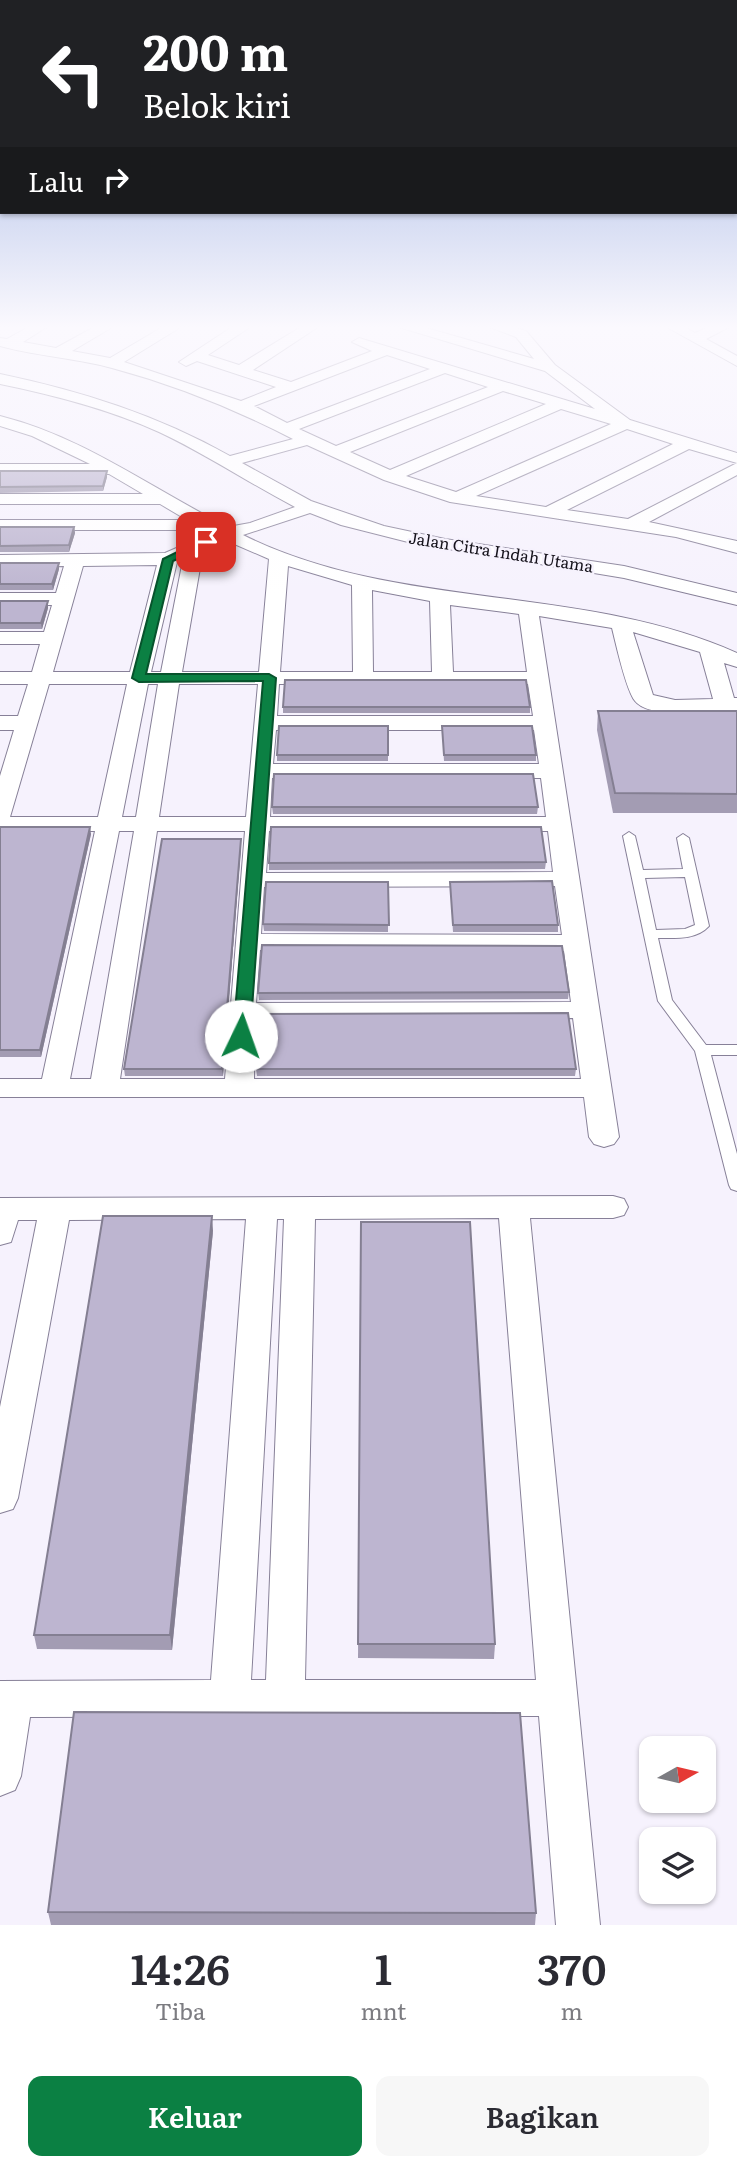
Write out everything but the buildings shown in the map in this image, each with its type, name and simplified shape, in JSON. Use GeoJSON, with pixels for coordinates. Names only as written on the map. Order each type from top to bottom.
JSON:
{"type":"FeatureCollection","features":[{"type":"Feature","properties":{"kind":"street","name":"Jalan Citra Indah Utama"},"geometry":{"type":"LineString","coordinates":[[131,415],[228,462],[308,508],[410,539],[466,550],[609,569],[737,599]]}},
{"type":"Feature","properties":{"kind":"street"},"geometry":{"type":"LineString","coordinates":[[260,415],[307,440],[390,476],[456,498],[551,511],[733,543]]}},
{"type":"Feature","properties":{"kind":"street"},"geometry":{"type":"LineString","coordinates":[[288,428],[324,415]]}},
{"type":"Feature","properties":{"kind":"street"},"geometry":{"type":"LineString","coordinates":[[337,452],[431,415]]}},
{"type":"Feature","properties":{"kind":"street"},"geometry":{"type":"LineString","coordinates":[[390,476],[534,415]]}},
{"type":"Feature","properties":{"kind":"street"},"geometry":{"type":"LineString","coordinates":[[595,415],[737,458]]}},
{"type":"Feature","properties":{"kind":"street"},"geometry":{"type":"LineString","coordinates":[[613,415],[625,424]]}},
{"type":"Feature","properties":{"kind":"street"},"geometry":{"type":"LineString","coordinates":[[318,417],[368,440]]}},
{"type":"Feature","properties":{"kind":"street"},"geometry":{"type":"LineString","coordinates":[[0,421],[56,440],[279,557],[362,581],[440,597],[620,623],[689,641],[737,661]]}},
{"type":"Feature","properties":{"kind":"street"},"geometry":{"type":"LineString","coordinates":[[456,498],[625,424]]}},
{"type":"Feature","properties":{"kind":"street"},"geometry":{"type":"LineString","coordinates":[[0,439],[56,440]]}},
{"type":"Feature","properties":{"kind":"street"},"geometry":{"type":"LineString","coordinates":[[228,462],[307,440]]}},
{"type":"Feature","properties":{"kind":"street"},"geometry":{"type":"LineString","coordinates":[[551,511],[687,443]]}},
{"type":"Feature","properties":{"kind":"street"},"geometry":{"type":"LineString","coordinates":[[0,469],[112,468]]}},
{"type":"Feature","properties":{"kind":"street"},"geometry":{"type":"LineString","coordinates":[[631,525],[737,468]]}},
{"type":"Feature","properties":{"kind":"street"},"geometry":{"type":"LineString","coordinates":[[0,499],[166,499]]}},
{"type":"Feature","properties":{"kind":"street"},"geometry":{"type":"LineString","coordinates":[[0,561],[168,559],[234,532],[308,508]]}},
{"type":"Feature","properties":{"kind":"street"},"geometry":{"type":"LineString","coordinates":[[0,525],[234,532]]}},
{"type":"Feature","properties":{"kind":"street"},"geometry":{"type":"LineString","coordinates":[[104,1089],[170,678],[191,565],[234,532]]}},
{"type":"Feature","properties":{"kind":"street"},"geometry":{"type":"LineString","coordinates":[[239,1087],[242,1011],[279,557]]}},
{"type":"Feature","properties":{"kind":"street"},"geometry":{"type":"LineString","coordinates":[[54,1087],[139,678],[168,559]]}},
{"type":"Feature","properties":{"kind":"street"},"geometry":{"type":"LineString","coordinates":[[0,815],[6,775],[27,723],[75,561]]}},
{"type":"Feature","properties":{"kind":"street"},"geometry":{"type":"LineString","coordinates":[[362,581],[363,678]]}},
{"type":"Feature","properties":{"kind":"street"},"geometry":{"type":"LineString","coordinates":[[440,597],[443,678]]}},
{"type":"Feature","properties":{"kind":"street"},"geometry":{"type":"LineString","coordinates":[[0,599],[64,599]]}},
{"type":"Feature","properties":{"kind":"street"},"geometry":{"type":"LineString","coordinates":[[528,610],[604,1137]]}},
{"type":"Feature","properties":{"kind":"street"},"geometry":{"type":"LineString","coordinates":[[620,623],[644,699],[658,705],[731,704],[710,650]]}},
{"type":"Feature","properties":{"kind":"street"},"geometry":{"type":"LineString","coordinates":[[0,638],[53,638]]}},
{"type":"Feature","properties":{"kind":"street"},"geometry":{"type":"LineString","coordinates":[[0,678],[538,678]]}},
{"type":"Feature","properties":{"kind":"street"},"geometry":{"type":"LineString","coordinates":[[0,723],[27,723]]}},
{"type":"Feature","properties":{"kind":"street"},"geometry":{"type":"LineString","coordinates":[[265,723],[545,723]]}},
{"type":"Feature","properties":{"kind":"street"},"geometry":{"type":"LineString","coordinates":[[262,771],[552,771]]}},
{"type":"Feature","properties":{"kind":"street"},"geometry":{"type":"LineString","coordinates":[[0,824],[560,824]]}},
{"type":"Feature","properties":{"kind":"street"},"geometry":{"type":"LineString","coordinates":[[253,880],[568,879]]}},
{"type":"Feature","properties":{"kind":"street"},"geometry":{"type":"LineString","coordinates":[[248,942],[577,943]]}},
{"type":"Feature","properties":{"kind":"street"},"geometry":{"type":"LineString","coordinates":[[242,1011],[587,1010]]}},
{"type":"Feature","properties":{"kind":"street"},"geometry":{"type":"LineString","coordinates":[[0,1088],[596,1088]]}},
{"type":"Feature","properties":{"kind":"street"},"geometry":{"type":"LineString","coordinates":[[2,1217],[55,1209],[613,1207]]}},
{"type":"Feature","properties":{"kind":"street"},"geometry":{"type":"LineString","coordinates":[[230,1698],[262,1208]]}},
{"type":"Feature","properties":{"kind":"street"},"geometry":{"type":"LineString","coordinates":[[285,1698],[300,1208]]}},
{"type":"Feature","properties":{"kind":"street"},"geometry":{"type":"LineString","coordinates":[[514,1208],[578,1925]]}},
{"type":"Feature","properties":{"kind":"street"},"geometry":{"type":"LineString","coordinates":[[0,1498],[55,1209]]}},
{"type":"Feature","properties":{"kind":"street"},"geometry":{"type":"LineString","coordinates":[[0,1776],[6,1699],[558,1698]]}},
{"type":"Feature","properties":{"kind":"lane"},"geometry":{"type":"LineString","coordinates":[[629,836],[666,1001],[702,1050],[737,1185]]}},
{"type":"Feature","properties":{"kind":"lane"},"geometry":{"type":"LineString","coordinates":[[650,934],[688,933],[699,930],[702,926],[683,838]]}},
{"type":"Feature","properties":{"kind":"lane"},"geometry":{"type":"LineString","coordinates":[[637,873],[691,873]]}},
{"type":"Feature","properties":{"kind":"lane"},"geometry":{"type":"LineString","coordinates":[[702,1050],[737,1050]]}},
{"type":"Feature","properties":{"kind":"route"},"geometry":{"type":"LineString","coordinates":[[206,542],[168,559],[139,678],[269,678],[241,1036]]}}]}
